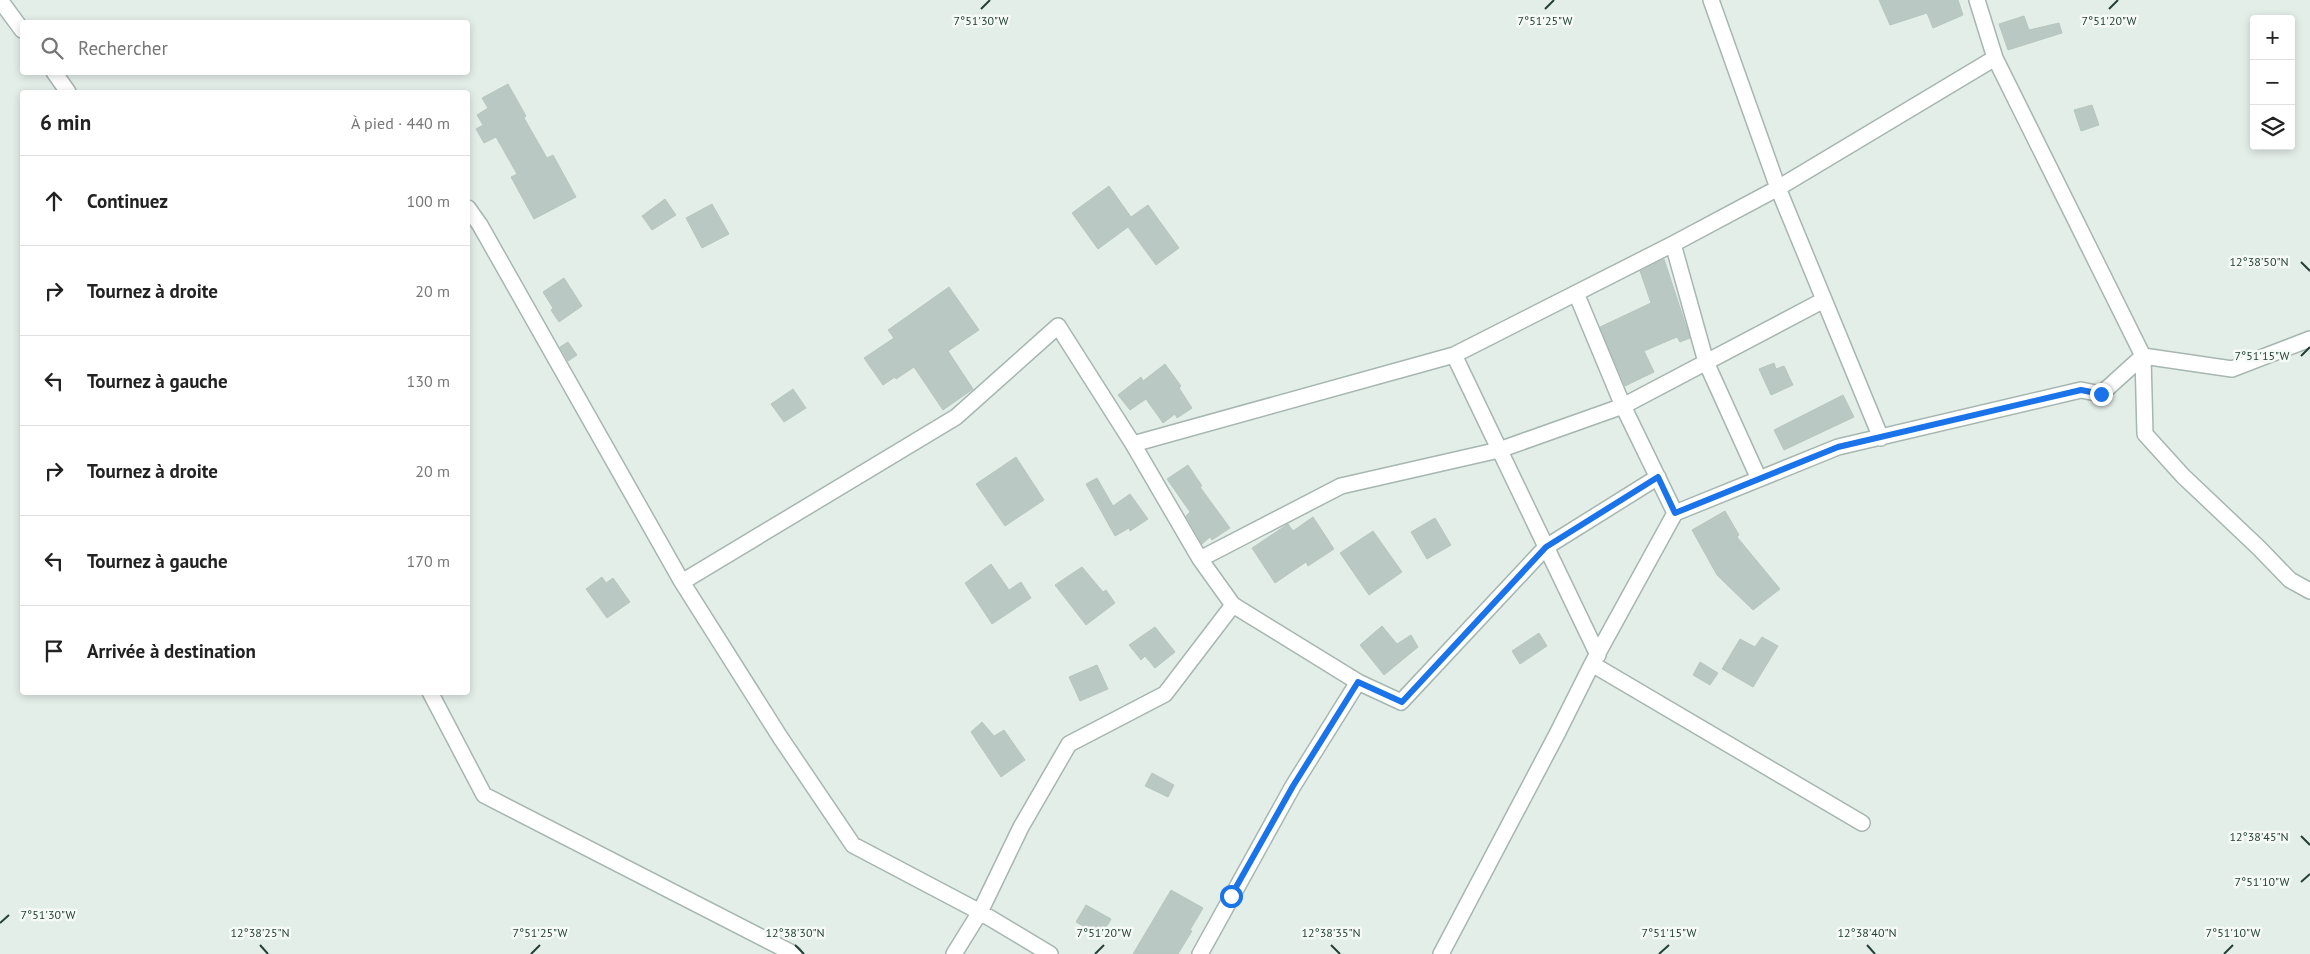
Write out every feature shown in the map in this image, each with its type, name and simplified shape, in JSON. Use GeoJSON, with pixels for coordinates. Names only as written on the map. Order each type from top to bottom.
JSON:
{"type":"FeatureCollection","features":[{"type":"Feature","properties":{"kind":"street"},"geometry":{"type":"LineString","coordinates":[[0,0],[20,27]]}},
{"type":"Feature","properties":{"kind":"street"},"geometry":{"type":"LineString","coordinates":[[1711,0],[1778,188],[1881,438]]}},
{"type":"Feature","properties":{"kind":"street"},"geometry":{"type":"LineString","coordinates":[[1977,0],[1995,58],[2143,356],[2145,434],[2183,476],[2290,580],[2310,591]]}},
{"type":"Feature","properties":{"kind":"street"},"geometry":{"type":"LineString","coordinates":[[1134,444],[1454,355],[1673,244],[1778,188],[1995,58]]}},
{"type":"Feature","properties":{"kind":"street"},"geometry":{"type":"LineString","coordinates":[[56,75],[67,90]]}},
{"type":"Feature","properties":{"kind":"street"},"geometry":{"type":"LineString","coordinates":[[470,211],[682,582],[780,737],[853,845],[980,912],[1050,954]]}},
{"type":"Feature","properties":{"kind":"street"},"geometry":{"type":"LineString","coordinates":[[1673,244],[1706,362],[1759,480]]}},
{"type":"Feature","properties":{"kind":"street"},"geometry":{"type":"LineString","coordinates":[[1576,293],[1623,406],[1675,513]]}},
{"type":"Feature","properties":{"kind":"street"},"geometry":{"type":"LineString","coordinates":[[1200,559],[1341,486],[1500,450],[1623,406],[1824,300]]}},
{"type":"Feature","properties":{"kind":"street"},"geometry":{"type":"LineString","coordinates":[[682,582],[956,417],[1058,326],[1134,444],[1200,559],[1233,605],[1358,682],[1402,702],[1546,547],[1658,477]]}},
{"type":"Feature","properties":{"kind":"street"},"geometry":{"type":"LineString","coordinates":[[2143,356],[2232,369],[2310,339]]}},
{"type":"Feature","properties":{"kind":"street"},"geometry":{"type":"LineString","coordinates":[[1454,355],[1546,547],[1595,659],[1862,823]]}},
{"type":"Feature","properties":{"kind":"street"},"geometry":{"type":"LineString","coordinates":[[1441,954],[1595,659],[1675,513],[1838,447],[2081,390],[2101,394],[2143,356]]}},
{"type":"Feature","properties":{"kind":"street"},"geometry":{"type":"LineString","coordinates":[[954,954],[980,912],[1021,827],[1069,744],[1165,694],[1233,605]]}},
{"type":"Feature","properties":{"kind":"street"},"geometry":{"type":"LineString","coordinates":[[1200,954],[1293,786],[1358,682]]}},
{"type":"Feature","properties":{"kind":"street"},"geometry":{"type":"LineString","coordinates":[[432,695],[484,795],[794,954]]}},
{"type":"Feature","properties":{"kind":"building"},"geometry":{"type":"Polygon","coordinates":[[[1879,0],[1958,0],[1963,15],[1933,28],[1927,13],[1890,25],[1879,0]]]}},
{"type":"Feature","properties":{"kind":"building"},"geometry":{"type":"Polygon","coordinates":[[[2024,16],[2029,30],[2059,23],[2062,33],[2008,50],[1999,24],[2024,16]]]}},
{"type":"Feature","properties":{"kind":"building"},"geometry":{"type":"Polygon","coordinates":[[[508,84],[526,116],[524,118],[547,158],[553,155],[576,197],[534,219],[511,177],[517,174],[496,137],[484,143],[476,129],[483,125],[477,115],[488,108],[482,98],[508,84]]]}},
{"type":"Feature","properties":{"kind":"building"},"geometry":{"type":"Polygon","coordinates":[[[2092,105],[2099,125],[2081,131],[2074,110],[2092,105]]]}},
{"type":"Feature","properties":{"kind":"building"},"geometry":{"type":"Polygon","coordinates":[[[1109,186],[1131,217],[1148,205],[1179,248],[1156,265],[1128,227],[1098,249],[1072,213],[1109,186]]]}},
{"type":"Feature","properties":{"kind":"building"},"geometry":{"type":"Polygon","coordinates":[[[665,199],[676,215],[652,230],[642,216],[665,199]]]}},
{"type":"Feature","properties":{"kind":"building"},"geometry":{"type":"Polygon","coordinates":[[[712,204],[729,234],[702,248],[686,218],[712,204]]]}},
{"type":"Feature","properties":{"kind":"building"},"geometry":{"type":"Polygon","coordinates":[[[1664,259],[1690,338],[1680,342],[1677,337],[1644,351],[1654,372],[1625,386],[1600,327],[1651,303],[1640,271],[1664,259]]]}},
{"type":"Feature","properties":{"kind":"building"},"geometry":{"type":"Polygon","coordinates":[[[564,278],[582,306],[559,322],[543,292],[564,278]]]}},
{"type":"Feature","properties":{"kind":"building"},"geometry":{"type":"Polygon","coordinates":[[[949,287],[979,330],[948,351],[973,389],[943,410],[914,367],[883,385],[864,358],[894,338],[888,330],[949,287]]]}},
{"type":"Feature","properties":{"kind":"building"},"geometry":{"type":"Polygon","coordinates":[[[568,342],[577,355],[568,361],[560,347],[568,342]]]}},
{"type":"Feature","properties":{"kind":"building"},"geometry":{"type":"Polygon","coordinates":[[[1774,363],[1776,369],[1784,366],[1793,385],[1771,395],[1759,369],[1774,363]]]}},
{"type":"Feature","properties":{"kind":"building"},"geometry":{"type":"Polygon","coordinates":[[[1165,364],[1181,386],[1179,388],[1192,408],[1177,418],[1175,414],[1163,423],[1146,399],[1130,410],[1118,395],[1141,377],[1143,381],[1165,364]]]}},
{"type":"Feature","properties":{"kind":"building"},"geometry":{"type":"Polygon","coordinates":[[[793,389],[806,408],[784,422],[771,404],[793,389]]]}},
{"type":"Feature","properties":{"kind":"building"},"geometry":{"type":"Polygon","coordinates":[[[1843,395],[1854,417],[1784,450],[1774,430],[1843,395]]]}},
{"type":"Feature","properties":{"kind":"building"},"geometry":{"type":"Polygon","coordinates":[[[1016,457],[1044,500],[1005,526],[976,484],[1016,457]]]}},
{"type":"Feature","properties":{"kind":"building"},"geometry":{"type":"Polygon","coordinates":[[[1188,465],[1202,486],[1200,487],[1230,528],[1212,540],[1210,537],[1202,544],[1186,516],[1190,512],[1167,479],[1188,465]]]}},
{"type":"Feature","properties":{"kind":"building"},"geometry":{"type":"Polygon","coordinates":[[[1097,478],[1113,506],[1130,494],[1148,519],[1130,531],[1129,528],[1115,536],[1086,484],[1097,478]]]}},
{"type":"Feature","properties":{"kind":"building"},"geometry":{"type":"Polygon","coordinates":[[[1725,511],[1739,535],[1737,537],[1780,589],[1753,610],[1717,575],[1692,530],[1725,511]]]}},
{"type":"Feature","properties":{"kind":"building"},"geometry":{"type":"Polygon","coordinates":[[[1313,517],[1334,549],[1308,566],[1306,562],[1275,583],[1252,548],[1288,524],[1293,531],[1313,517]]]}},
{"type":"Feature","properties":{"kind":"building"},"geometry":{"type":"Polygon","coordinates":[[[1435,518],[1451,545],[1427,559],[1411,532],[1435,518]]]}},
{"type":"Feature","properties":{"kind":"building"},"geometry":{"type":"Polygon","coordinates":[[[1373,531],[1402,572],[1369,595],[1340,553],[1373,531]]]}},
{"type":"Feature","properties":{"kind":"building"},"geometry":{"type":"Polygon","coordinates":[[[991,564],[1009,590],[1021,582],[1031,598],[992,624],[965,583],[991,564]]]}},
{"type":"Feature","properties":{"kind":"building"},"geometry":{"type":"Polygon","coordinates":[[[1082,567],[1103,592],[1106,590],[1115,603],[1086,625],[1055,585],[1082,567]]]}},
{"type":"Feature","properties":{"kind":"building"},"geometry":{"type":"Polygon","coordinates":[[[602,577],[606,583],[613,578],[630,602],[607,618],[586,589],[602,577]]]}},
{"type":"Feature","properties":{"kind":"building"},"geometry":{"type":"Polygon","coordinates":[[[1382,626],[1397,644],[1411,635],[1418,647],[1384,675],[1360,645],[1382,626]]]}},
{"type":"Feature","properties":{"kind":"building"},"geometry":{"type":"Polygon","coordinates":[[[1155,627],[1175,652],[1155,668],[1145,656],[1141,660],[1129,645],[1155,627]]]}},
{"type":"Feature","properties":{"kind":"building"},"geometry":{"type":"Polygon","coordinates":[[[1539,633],[1547,646],[1520,664],[1512,651],[1539,633]]]}},
{"type":"Feature","properties":{"kind":"building"},"geometry":{"type":"Polygon","coordinates":[[[1762,637],[1778,646],[1753,687],[1722,669],[1740,639],[1755,647],[1762,637]]]}},
{"type":"Feature","properties":{"kind":"building"},"geometry":{"type":"Polygon","coordinates":[[[1700,662],[1718,673],[1710,685],[1693,675],[1700,662]]]}},
{"type":"Feature","properties":{"kind":"building"},"geometry":{"type":"Polygon","coordinates":[[[1097,665],[1108,689],[1080,701],[1069,677],[1097,665]]]}},
{"type":"Feature","properties":{"kind":"building"},"geometry":{"type":"Polygon","coordinates":[[[982,722],[994,736],[1004,730],[1025,760],[1001,777],[971,732],[982,722]]]}},
{"type":"Feature","properties":{"kind":"building"},"geometry":{"type":"Polygon","coordinates":[[[1152,773],[1174,785],[1168,797],[1145,786],[1152,773]]]}},
{"type":"Feature","properties":{"kind":"building"},"geometry":{"type":"Polygon","coordinates":[[[1171,890],[1203,908],[1190,930],[1192,931],[1178,954],[1133,954],[1171,890]]]}},
{"type":"Feature","properties":{"kind":"building"},"geometry":{"type":"Polygon","coordinates":[[[1086,905],[1111,919],[1101,936],[1076,922],[1086,905]]]}},
{"type":"Feature","properties":{"kind":"route"},"geometry":{"type":"LineString","coordinates":[[1231,896],[1293,786],[1358,682],[1402,702],[1546,547],[1658,477],[1675,513],[1838,447],[2081,390],[2101,394]]}}]}
